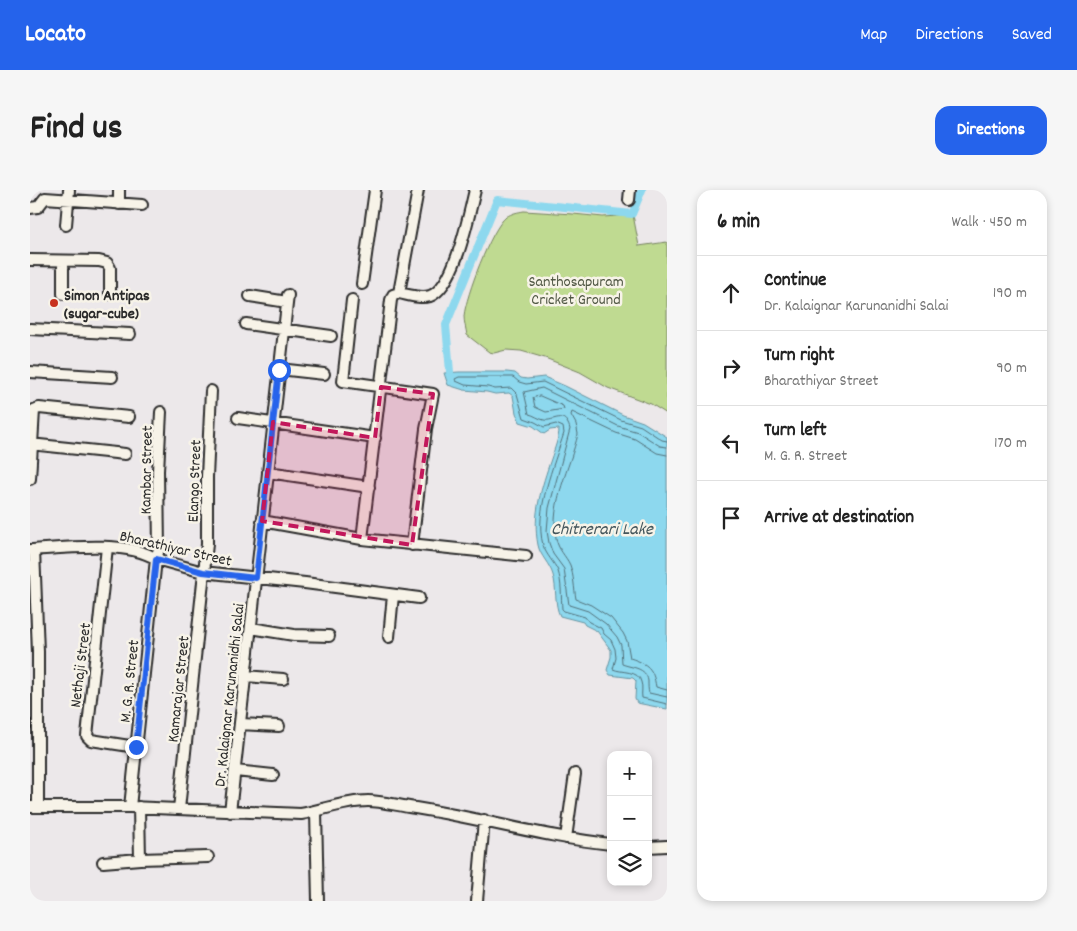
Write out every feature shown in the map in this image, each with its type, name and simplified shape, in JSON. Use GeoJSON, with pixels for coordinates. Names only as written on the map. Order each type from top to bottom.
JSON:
{"type":"FeatureCollection","features":[{"type":"Feature","properties":{"kind":"street"},"geometry":{"type":"LineString","coordinates":[[119,190],[119,204]]}},
{"type":"Feature","properties":{"kind":"street"},"geometry":{"type":"LineString","coordinates":[[362,284],[375,190]]}},
{"type":"Feature","properties":{"kind":"street"},"geometry":{"type":"LineString","coordinates":[[399,293],[418,190]]}},
{"type":"Feature","properties":{"kind":"street"},"geometry":{"type":"LineString","coordinates":[[362,539],[392,297],[399,293],[425,297],[438,292],[455,264],[475,190]]}},
{"type":"Feature","properties":{"kind":"street"},"geometry":{"type":"LineString","coordinates":[[66,225],[69,195]]}},
{"type":"Feature","properties":{"kind":"street"},"geometry":{"type":"LineString","coordinates":[[30,208],[38,207],[45,198],[69,195],[119,204],[142,205]]}},
{"type":"Feature","properties":{"kind":"street"},"geometry":{"type":"LineString","coordinates":[[30,260],[107,263],[110,268],[110,294]]}},
{"type":"Feature","properties":{"kind":"street"},"geometry":{"type":"LineString","coordinates":[[63,261],[63,294]]}},
{"type":"Feature","properties":{"kind":"street","name":"Dr. Kalaignar Karunanidhi Salai"},"geometry":{"type":"LineString","coordinates":[[230,812],[287,298],[250,296]]}},
{"type":"Feature","properties":{"kind":"street"},"geometry":{"type":"LineString","coordinates":[[352,300],[343,380],[433,394],[426,429],[412,545]]}},
{"type":"Feature","properties":{"kind":"street"},"geometry":{"type":"LineString","coordinates":[[246,324],[331,336]]}},
{"type":"Feature","properties":{"kind":"street"},"geometry":{"type":"LineString","coordinates":[[30,329],[130,334]]}},
{"type":"Feature","properties":{"kind":"street"},"geometry":{"type":"LineString","coordinates":[[279,370],[324,374]]}},
{"type":"Feature","properties":{"kind":"street"},"geometry":{"type":"LineString","coordinates":[[30,372],[112,377]]}},
{"type":"Feature","properties":{"kind":"street","name":"Elango Street"},"geometry":{"type":"LineString","coordinates":[[203,572],[207,544],[207,477],[211,391]]}},
{"type":"Feature","properties":{"kind":"street"},"geometry":{"type":"LineString","coordinates":[[30,479],[30,444],[33,413],[36,409],[130,417]]}},
{"type":"Feature","properties":{"kind":"street","name":"Kambar Street"},"geometry":{"type":"LineString","coordinates":[[156,559],[159,549],[158,471],[161,412]]}},
{"type":"Feature","properties":{"kind":"street"},"geometry":{"type":"LineString","coordinates":[[238,418],[375,438]]}},
{"type":"Feature","properties":{"kind":"street"},"geometry":{"type":"LineString","coordinates":[[30,444],[125,454]]}},
{"type":"Feature","properties":{"kind":"street"},"geometry":{"type":"LineString","coordinates":[[268,472],[369,488]]}},
{"type":"Feature","properties":{"kind":"street"},"geometry":{"type":"LineString","coordinates":[[262,521],[362,539],[526,556]]}},
{"type":"Feature","properties":{"kind":"street","name":"Bharathiyar Street"},"geometry":{"type":"LineString","coordinates":[[32,550],[95,546],[150,554],[156,559],[203,572],[419,598]]}},
{"type":"Feature","properties":{"kind":"street","name":"Nethaji Street"},"geometry":{"type":"LineString","coordinates":[[107,548],[87,736],[91,740],[136,747]]}},
{"type":"Feature","properties":{"kind":"street"},"geometry":{"type":"LineString","coordinates":[[32,550],[38,652],[34,807],[135,807],[301,814],[367,801],[448,813],[524,831],[607,843]]}},
{"type":"Feature","properties":{"kind":"street","name":"M. G. R. Street"},"geometry":{"type":"LineString","coordinates":[[140,859],[135,807],[136,747],[156,559]]}},
{"type":"Feature","properties":{"kind":"street","name":"Kamarajar Street"},"geometry":{"type":"LineString","coordinates":[[178,809],[203,572]]}},
{"type":"Feature","properties":{"kind":"street"},"geometry":{"type":"LineString","coordinates":[[389,637],[393,595]]}},
{"type":"Feature","properties":{"kind":"street"},"geometry":{"type":"LineString","coordinates":[[250,628],[294,634],[329,636]]}},
{"type":"Feature","properties":{"kind":"street"},"geometry":{"type":"LineString","coordinates":[[245,676],[283,679]]}},
{"type":"Feature","properties":{"kind":"street"},"geometry":{"type":"LineString","coordinates":[[240,724],[279,726]]}},
{"type":"Feature","properties":{"kind":"street"},"geometry":{"type":"LineString","coordinates":[[235,771],[273,775]]}},
{"type":"Feature","properties":{"kind":"street"},"geometry":{"type":"LineString","coordinates":[[566,838],[575,774]]}},
{"type":"Feature","properties":{"kind":"street"},"geometry":{"type":"LineString","coordinates":[[316,812],[318,901]]}},
{"type":"Feature","properties":{"kind":"street"},"geometry":{"type":"LineString","coordinates":[[477,901],[484,820]]}},
{"type":"Feature","properties":{"kind":"street"},"geometry":{"type":"LineString","coordinates":[[652,847],[667,846]]}},
{"type":"Feature","properties":{"kind":"street"},"geometry":{"type":"LineString","coordinates":[[102,862],[208,857]]}},
{"type":"Feature","properties":{"kind":"highlighted area"},"geometry":{"type":"Polygon","coordinates":[[[381,387],[433,394],[412,545],[262,521],[273,422],[375,438],[381,387]]]}},
{"type":"Feature","properties":{"kind":"green space","name":"Santhosapuram Cricket Ground"},"geometry":{"type":"Polygon","coordinates":[[[524,211],[603,217],[633,215],[639,246],[667,242],[667,414],[651,404],[608,388],[580,372],[545,358],[521,351],[489,352],[467,335],[464,318],[466,306],[474,279],[487,248],[493,235],[506,217],[524,211]]]}},
{"type":"Feature","properties":{"kind":"water","name":"Chitrerari Lake"},"geometry":{"type":"Polygon","coordinates":[[[507,372],[515,373],[521,378],[527,379],[544,377],[623,415],[643,422],[667,437],[667,709],[637,703],[635,699],[636,681],[633,678],[610,675],[607,670],[611,650],[597,631],[583,622],[560,616],[558,611],[553,575],[539,549],[536,523],[541,490],[559,429],[550,430],[544,434],[533,426],[520,422],[516,413],[513,396],[509,393],[495,394],[464,390],[448,385],[444,373],[507,372]]]}},
{"type":"Feature","properties":{"kind":"waterway"},"geometry":{"type":"LineString","coordinates":[[450,372],[446,325],[497,200],[632,214],[642,190]]}},
{"type":"Feature","properties":{"kind":"place","name":"Simon Antipas (sugar-cube)"},"geometry":{"type":"Point","coordinates":[54,303]}},
{"type":"Feature","properties":{"kind":"route"},"geometry":{"type":"LineString","coordinates":[[136,747],[156,559],[203,572],[256,578],[279,370]]}}]}
